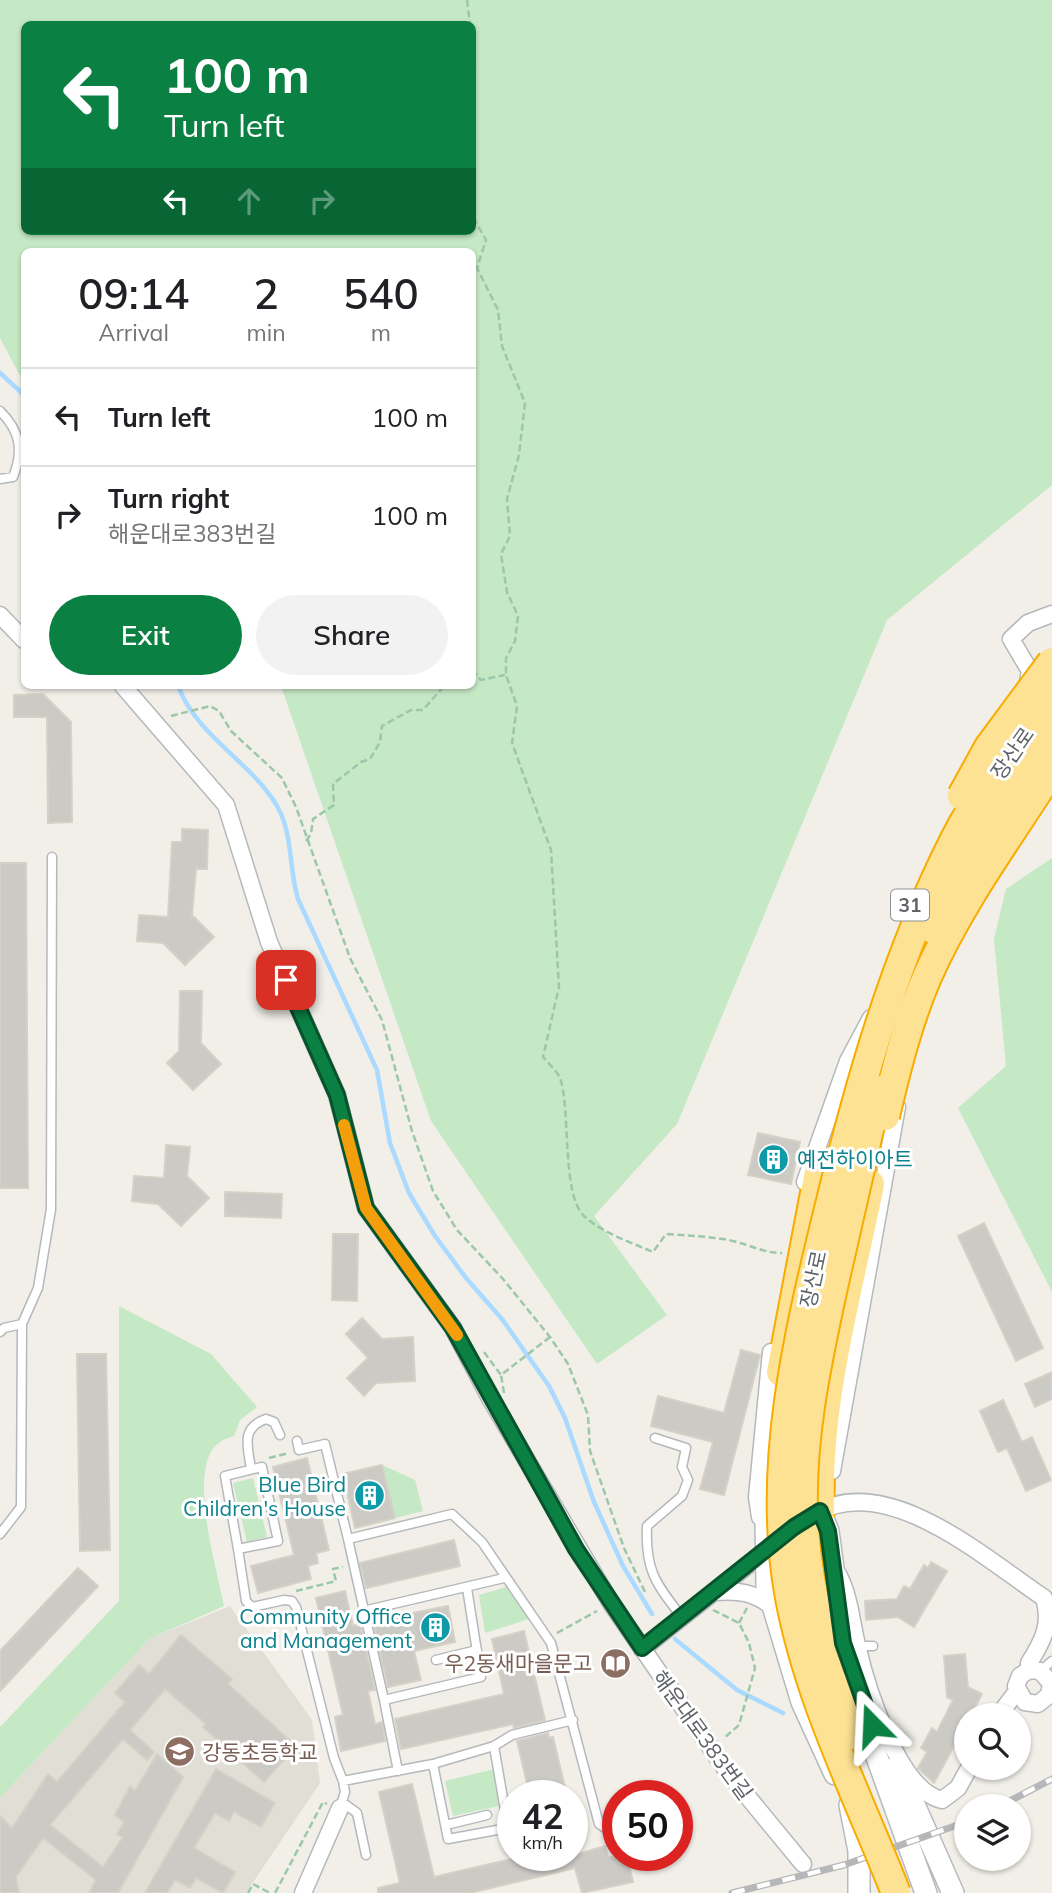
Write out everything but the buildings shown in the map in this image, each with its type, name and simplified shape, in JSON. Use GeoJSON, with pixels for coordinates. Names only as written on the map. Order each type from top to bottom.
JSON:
{"type":"FeatureCollection","features":[{"type":"Feature","properties":{"kind":"highway","name":"31"},"geometry":{"type":"LineString","coordinates":[[770,1448],[788,1324],[819,1172],[875,990],[934,846],[989,747],[1052,662]]}},
{"type":"Feature","properties":{"kind":"highway","name":"장산로"},"geometry":{"type":"LineString","coordinates":[[896,1893],[811,1677],[789,1592],[780,1485],[791,1395],[811,1285],[840,1163],[884,1007],[918,918],[956,836],[1052,696]]}},
{"type":"Feature","properties":{"kind":"highway","name":"장산로"},"geometry":{"type":"LineString","coordinates":[[917,1893],[852,1735],[814,1605],[804,1528],[804,1472],[810,1403],[862,1160],[887,1055],[907,992],[934,925],[966,866],[1052,734]]}},
{"type":"Feature","properties":{"kind":"highway"},"geometry":{"type":"LineString","coordinates":[[820,1511],[819,1476],[825,1415],[870,1184],[898,1061],[927,977],[958,918],[1052,769]]}},
{"type":"Feature","properties":{"kind":"main road","name":"31"},"geometry":{"type":"LineString","coordinates":[[770,1448],[767,1586],[802,1702],[817,1740],[869,1845],[880,1893]]}},
{"type":"Feature","properties":{"kind":"main road"},"geometry":{"type":"LineString","coordinates":[[820,1511],[828,1531],[843,1643],[864,1707],[874,1749],[926,1893]]}},
{"type":"Feature","properties":{"kind":"main road"},"geometry":{"type":"LineString","coordinates":[[864,1707],[893,1770],[912,1800],[953,1893]]}},
{"type":"Feature","properties":{"kind":"main road"},"geometry":{"type":"LineString","coordinates":[[850,1805],[859,1851],[859,1893]]}},
{"type":"Feature","properties":{"kind":"main road"},"geometry":{"type":"LineString","coordinates":[[943,1872],[947,1893]]}},
{"type":"Feature","properties":{"kind":"street"},"geometry":{"type":"LineString","coordinates":[[767,1550],[757,1497],[768,1368],[790,1253],[813,1155],[848,1061],[894,973],[939,851],[1022,717],[1030,671],[1011,639],[1028,623],[1052,614]]}},
{"type":"Feature","properties":{"kind":"street"},"geometry":{"type":"LineString","coordinates":[[0,615],[21,637]]}},
{"type":"Feature","properties":{"kind":"street","name":"해운대로383번길"},"geometry":{"type":"LineString","coordinates":[[125,689],[226,805],[269,942],[337,1095],[366,1208],[453,1328],[491,1400],[611,1603],[712,1749],[803,1864]]}},
{"type":"Feature","properties":{"kind":"street"},"geometry":{"type":"LineString","coordinates":[[820,1511],[832,1474],[918,981],[977,869],[1052,756]]}},
{"type":"Feature","properties":{"kind":"street"},"geometry":{"type":"LineString","coordinates":[[894,973],[918,981]]}},
{"type":"Feature","properties":{"kind":"street"},"geometry":{"type":"LineString","coordinates":[[642,1648],[820,1511],[844,1503],[883,1503],[917,1514],[1044,1598],[1052,1613],[1052,1622],[1029,1663],[1040,1667],[1049,1678],[1051,1689],[1044,1700],[1045,1706],[1025,1702],[1017,1691]]}},
{"type":"Feature","properties":{"kind":"street"},"geometry":{"type":"LineString","coordinates":[[832,1562],[848,1594],[865,1646],[886,1733],[905,1768],[933,1798],[942,1800],[958,1788],[962,1780]]}},
{"type":"Feature","properties":{"kind":"street"},"geometry":{"type":"LineString","coordinates":[[709,1596],[739,1590],[758,1595],[774,1608]]}},
{"type":"Feature","properties":{"kind":"street"},"geometry":{"type":"LineString","coordinates":[[1008,1703],[1017,1691],[1020,1676],[1040,1667]]}},
{"type":"Feature","properties":{"kind":"street"},"geometry":{"type":"LineString","coordinates":[[303,1893],[341,1805]]}},
{"type":"Feature","properties":{"kind":"lane"},"geometry":{"type":"LineString","coordinates":[[0,411],[12,422],[20,439],[18,464],[13,477],[0,479]]}},
{"type":"Feature","properties":{"kind":"lane"},"geometry":{"type":"LineString","coordinates":[[0,1534],[21,1507],[22,1324],[38,1289],[51,1209],[52,856]]}},
{"type":"Feature","properties":{"kind":"lane"},"geometry":{"type":"LineString","coordinates":[[0,1332],[4,1328],[22,1324]]}},
{"type":"Feature","properties":{"kind":"lane"},"geometry":{"type":"LineString","coordinates":[[251,1469],[246,1437],[250,1428],[266,1419],[274,1422],[281,1435]]}},
{"type":"Feature","properties":{"kind":"lane"},"geometry":{"type":"LineString","coordinates":[[655,1438],[686,1448],[682,1467],[688,1480],[682,1496],[647,1526],[645,1556],[659,1589],[681,1616]]}},
{"type":"Feature","properties":{"kind":"lane"},"geometry":{"type":"LineString","coordinates":[[298,1446],[325,1444],[398,1771]]}},
{"type":"Feature","properties":{"kind":"lane"},"geometry":{"type":"LineString","coordinates":[[239,1549],[278,1541],[262,1467],[225,1476],[248,1604],[292,1601],[296,1607],[334,1758],[343,1782],[341,1805],[357,1813],[366,1855]]}},
{"type":"Feature","properties":{"kind":"lane"},"geometry":{"type":"LineString","coordinates":[[348,1539],[452,1514],[482,1542],[548,1638],[573,1720],[599,1824],[602,1826]]}},
{"type":"Feature","properties":{"kind":"lane"},"geometry":{"type":"LineString","coordinates":[[363,1611],[505,1578]]}},
{"type":"Feature","properties":{"kind":"lane"},"geometry":{"type":"LineString","coordinates":[[384,1700],[481,1677],[467,1588]]}},
{"type":"Feature","properties":{"kind":"lane"},"geometry":{"type":"LineString","coordinates":[[436,1660],[477,1650]]}},
{"type":"Feature","properties":{"kind":"lane"},"geometry":{"type":"LineString","coordinates":[[343,1782],[433,1764],[494,1746],[512,1735],[573,1720]]}},
{"type":"Feature","properties":{"kind":"lane"},"geometry":{"type":"LineString","coordinates":[[433,1764],[447,1838],[452,1841],[508,1828],[494,1746]]}},
{"type":"Feature","properties":{"kind":"lane"},"geometry":{"type":"LineString","coordinates":[[446,1825],[487,1815]]}},
{"type":"Feature","properties":{"kind":"path"},"geometry":{"type":"LineString","coordinates":[[467,0],[470,21]]}},
{"type":"Feature","properties":{"kind":"path"},"geometry":{"type":"LineString","coordinates":[[476,222],[486,240],[477,268],[498,310],[502,346],[525,403],[519,455],[507,499],[510,536],[500,554],[507,592],[518,616],[515,641],[506,658],[506,675],[517,706],[512,743],[551,850],[559,987],[543,1057],[560,1078],[572,1180],[583,1216],[624,1240],[653,1252],[666,1234],[736,1242],[763,1253],[790,1253]]}},
{"type":"Feature","properties":{"kind":"path"},"geometry":{"type":"LineString","coordinates":[[476,674],[481,680],[506,675]]}},
{"type":"Feature","properties":{"kind":"path"},"geometry":{"type":"LineString","coordinates":[[306,841],[312,834],[313,819],[334,805],[333,784],[361,762],[370,759],[380,742],[382,726],[411,710],[423,710],[443,689]]}},
{"type":"Feature","properties":{"kind":"path"},"geometry":{"type":"LineString","coordinates":[[162,718],[210,706],[219,711],[230,732],[282,778],[350,958],[382,1020],[412,1131],[433,1191],[457,1230],[503,1279],[550,1337],[568,1364],[588,1415],[590,1451],[624,1548],[645,1592],[659,1589]]}},
{"type":"Feature","properties":{"kind":"path"},"geometry":{"type":"LineString","coordinates":[[512,1368],[550,1337]]}},
{"type":"Feature","properties":{"kind":"path"},"geometry":{"type":"LineString","coordinates":[[262,1467],[271,1465],[269,1457],[298,1446]]}},
{"type":"Feature","properties":{"kind":"path"},"geometry":{"type":"LineString","coordinates":[[292,1601],[295,1591],[336,1581],[332,1569],[353,1565]]}},
{"type":"Feature","properties":{"kind":"path"},"geometry":{"type":"LineString","coordinates":[[709,1596],[716,1615],[739,1623],[749,1643],[755,1668],[739,1725],[712,1749]]}},
{"type":"Feature","properties":{"kind":"path"},"geometry":{"type":"LineString","coordinates":[[548,1638],[611,1603]]}},
{"type":"Feature","properties":{"kind":"path"},"geometry":{"type":"LineString","coordinates":[[248,1893],[253,1884],[272,1893],[323,1802],[341,1805]]}},
{"type":"Feature","properties":{"kind":"shaded area","name":"강동초등학교"},"geometry":{"type":"Polygon","coordinates":[[[230,1606],[312,1720],[320,1783],[246,1893],[0,1893],[0,1798],[149,1639],[230,1606]]]}},
{"type":"Feature","properties":{"kind":"green space"},"geometry":{"type":"Polygon","coordinates":[[[0,0],[1052,0],[1052,485],[887,620],[677,1124],[594,1216],[667,1315],[597,1364],[431,1121],[282,689],[476,689],[476,248],[21,248],[21,377],[0,338],[0,0]]]}},
{"type":"Feature","properties":{"kind":"green space"},"geometry":{"type":"Polygon","coordinates":[[[1052,858],[1052,1292],[958,1108],[1006,1066],[994,939],[1006,889],[1052,858]]]}},
{"type":"Feature","properties":{"kind":"green space"},"geometry":{"type":"Polygon","coordinates":[[[119,1306],[211,1354],[257,1407],[240,1420],[234,1436],[214,1447],[206,1465],[205,1504],[224,1606],[149,1639],[0,1798],[0,1727],[119,1601],[119,1306]]]}},
{"type":"Feature","properties":{"kind":"green space"},"geometry":{"type":"Polygon","coordinates":[[[382,1465],[415,1480],[423,1511],[395,1518],[382,1465]]]}},
{"type":"Feature","properties":{"kind":"green space"},"geometry":{"type":"Polygon","coordinates":[[[253,1478],[267,1537],[247,1542],[233,1483],[253,1478]]]}},
{"type":"Feature","properties":{"kind":"green space"},"geometry":{"type":"Polygon","coordinates":[[[506,1587],[529,1619],[485,1633],[479,1595],[506,1587]]]}},
{"type":"Feature","properties":{"kind":"green space"},"geometry":{"type":"Polygon","coordinates":[[[495,1769],[497,1806],[453,1816],[445,1781],[495,1769]]]}},
{"type":"Feature","properties":{"kind":"waterway"},"geometry":{"type":"LineString","coordinates":[[0,373],[21,392]]}},
{"type":"Feature","properties":{"kind":"waterway"},"geometry":{"type":"LineString","coordinates":[[179,689],[197,719],[263,786],[280,812],[288,836],[298,899],[377,1070],[390,1143],[409,1193],[435,1236],[466,1278],[502,1319],[549,1386],[565,1418],[594,1502],[623,1566],[652,1614]]}},
{"type":"Feature","properties":{"kind":"waterway"},"geometry":{"type":"LineString","coordinates":[[675,1639],[737,1690],[783,1713]]}},
{"type":"Feature","properties":{"kind":"railway"},"geometry":{"type":"LineString","coordinates":[[1023,1794],[1052,1779]]}},
{"type":"Feature","properties":{"kind":"railway"},"geometry":{"type":"LineString","coordinates":[[732,1893],[844,1865],[954,1826]]}},
{"type":"Feature","properties":{"kind":"slow traffic"},"geometry":{"type":"LineString","coordinates":[[344,1125],[366,1208],[457,1335]]}},
{"type":"Feature","properties":{"kind":"place","name":"예전하이아트"},"geometry":{"type":"Point","coordinates":[774,1159]}},
{"type":"Feature","properties":{"kind":"place","name":"Blue Bird Children's House"},"geometry":{"type":"Point","coordinates":[369,1496]}},
{"type":"Feature","properties":{"kind":"place","name":"Community Office and Management"},"geometry":{"type":"Point","coordinates":[435,1628]}},
{"type":"Feature","properties":{"kind":"place","name":"우2동새마을문고"},"geometry":{"type":"Point","coordinates":[615,1663]}},
{"type":"Feature","properties":{"kind":"place","name":"강동초등학교"},"geometry":{"type":"Point","coordinates":[179,1752]}},
{"type":"Feature","properties":{"kind":"route"},"geometry":{"type":"LineString","coordinates":[[286,980],[337,1095],[366,1208],[453,1328],[576,1549],[642,1648],[794,1527],[820,1511],[828,1531],[843,1643],[872,1725]]}}]}
